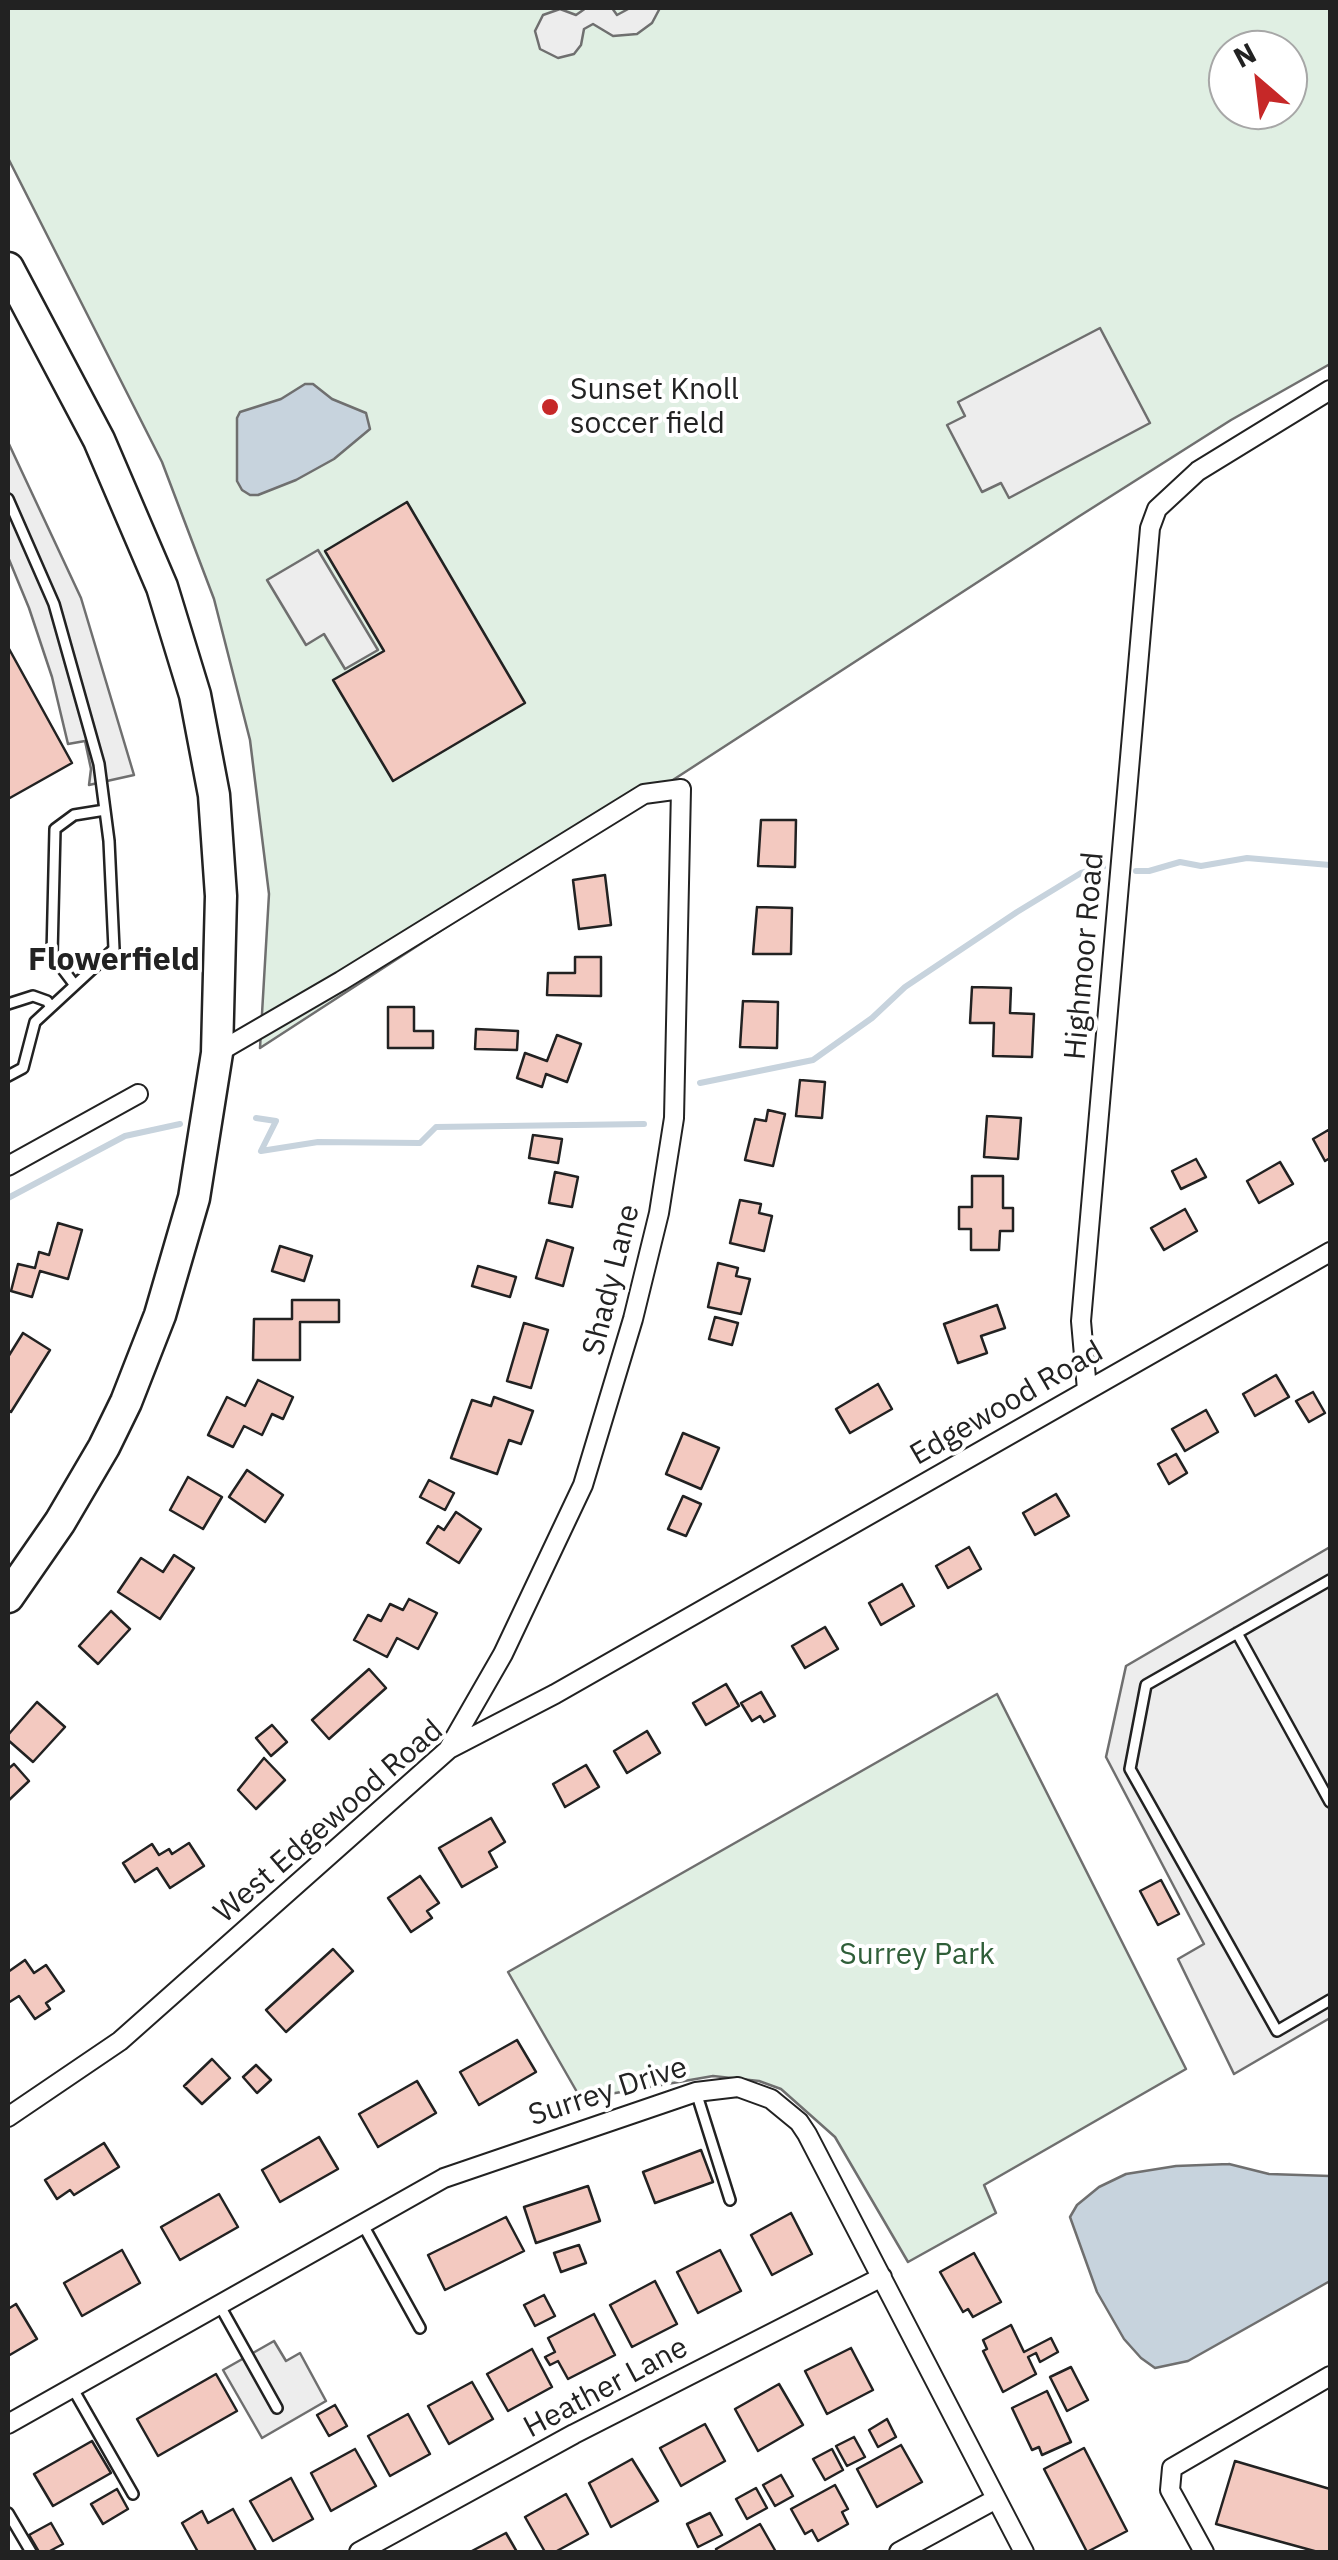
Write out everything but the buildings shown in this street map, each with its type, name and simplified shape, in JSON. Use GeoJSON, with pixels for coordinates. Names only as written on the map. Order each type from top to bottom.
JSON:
{"type":"FeatureCollection","features":[{"type":"Feature","properties":{"kind":"main road"},"geometry":{"type":"LineString","coordinates":[[8,268],[100,440],[162,587],[195,695],[214,794],[221,896],[217,1053],[194,1198],[160,1316],[104,1447],[60,1522],[8,1597]]}},
{"type":"Feature","properties":{"kind":"street","name":"Highmoor Road"},"geometry":{"type":"LineString","coordinates":[[1086,1390],[1081,1322],[1150,528],[1157,509],[1198,471],[1330,390]]}},
{"type":"Feature","properties":{"kind":"street","name":"Shady Lane"},"geometry":{"type":"LineString","coordinates":[[217,1053],[644,794],[681,789],[674,1118],[633,1319],[582,1484],[503,1654],[448,1749]]}},
{"type":"Feature","properties":{"kind":"street"},"geometry":{"type":"LineString","coordinates":[[8,1166],[138,1094]]}},
{"type":"Feature","properties":{"kind":"street","name":"Edgewood Road"},"geometry":{"type":"LineString","coordinates":[[711,1604],[1330,1252]]}},
{"type":"Feature","properties":{"kind":"street","name":"West Edgewood Road"},"geometry":{"type":"LineString","coordinates":[[8,2117],[120,2041],[448,1749],[555,1694],[711,1604]]}},
{"type":"Feature","properties":{"kind":"street","name":"Surrey Drive"},"geometry":{"type":"LineString","coordinates":[[8,2424],[462,2170],[696,2092],[738,2087],[771,2099],[799,2122],[1024,2552]]}},
{"type":"Feature","properties":{"kind":"street","name":"Heather Lane"},"geometry":{"type":"LineString","coordinates":[[358,2552],[574,2434],[882,2277]]}},
{"type":"Feature","properties":{"kind":"street"},"geometry":{"type":"LineString","coordinates":[[1204,2552],[1170,2490],[1172,2468],[1330,2376]]}},
{"type":"Feature","properties":{"kind":"street"},"geometry":{"type":"LineString","coordinates":[[899,2552],[996,2498]]}},
{"type":"Feature","properties":{"kind":"lane"},"geometry":{"type":"LineString","coordinates":[[8,499],[60,622],[99,764],[114,949],[35,1022],[23,1068],[8,1076]]}},
{"type":"Feature","properties":{"kind":"lane"},"geometry":{"type":"LineString","coordinates":[[74,984],[52,955],[55,829],[74,814],[105,810]]}},
{"type":"Feature","properties":{"kind":"lane"},"geometry":{"type":"LineString","coordinates":[[8,1004],[33,996],[51,1006]]}},
{"type":"Feature","properties":{"kind":"lane"},"geometry":{"type":"LineString","coordinates":[[1330,1580],[1146,1685],[1130,1769],[1277,2031],[1330,2000]]}},
{"type":"Feature","properties":{"kind":"lane"},"geometry":{"type":"LineString","coordinates":[[1236,1633],[1330,1802]]}},
{"type":"Feature","properties":{"kind":"lane"},"geometry":{"type":"LineString","coordinates":[[696,2092],[730,2200]]}},
{"type":"Feature","properties":{"kind":"lane"},"geometry":{"type":"LineString","coordinates":[[362,2223],[420,2328]]}},
{"type":"Feature","properties":{"kind":"lane"},"geometry":{"type":"LineString","coordinates":[[219,2303],[277,2408]]}},
{"type":"Feature","properties":{"kind":"lane"},"geometry":{"type":"LineString","coordinates":[[72,2386],[133,2494]]}},
{"type":"Feature","properties":{"kind":"lane"},"geometry":{"type":"LineString","coordinates":[[8,2513],[31,2552]]}},
{"type":"Feature","properties":{"kind":"green space"},"geometry":{"type":"Polygon","coordinates":[[[8,8],[1330,8],[1330,364],[1231,420],[1078,517],[260,1048],[269,894],[250,740],[214,599],[162,462],[8,158],[8,8]]]}},
{"type":"Feature","properties":{"kind":"green space","name":"Surrey Park"},"geometry":{"type":"Polygon","coordinates":[[[997,1694],[1186,2069],[984,2185],[996,2213],[908,2262],[835,2137],[781,2089],[759,2081],[713,2076],[581,2099],[508,1972],[997,1694]]]}},
{"type":"Feature","properties":{"kind":"shaded area"},"geometry":{"type":"Polygon","coordinates":[[[586,8],[612,8],[617,15],[630,8],[660,8],[652,23],[637,34],[613,36],[593,24],[584,29],[581,45],[574,54],[558,58],[540,49],[535,31],[543,15],[560,9],[576,15],[586,8]]]}},
{"type":"Feature","properties":{"kind":"shaded area"},"geometry":{"type":"Polygon","coordinates":[[[1100,328],[1150,423],[1009,498],[1001,483],[982,492],[947,425],[965,416],[958,402],[1100,328]]]}},
{"type":"Feature","properties":{"kind":"shaded area"},"geometry":{"type":"Polygon","coordinates":[[[305,384],[313,384],[332,399],[366,413],[370,429],[334,459],[296,480],[250,495],[237,481],[237,418],[240,412],[281,399],[305,384]]]}},
{"type":"Feature","properties":{"kind":"shaded area"},"geometry":{"type":"Polygon","coordinates":[[[8,442],[81,598],[134,775],[89,785],[91,769],[85,741],[68,744],[52,677],[8,557],[8,442]]]}},
{"type":"Feature","properties":{"kind":"shaded area"},"geometry":{"type":"Polygon","coordinates":[[[318,550],[378,650],[345,669],[324,634],[306,645],[267,580],[318,550]]]}},
{"type":"Feature","properties":{"kind":"shaded area"},"geometry":{"type":"Polygon","coordinates":[[[1330,1547],[1330,2018],[1234,2074],[1178,1959],[1204,1944],[1106,1757],[1126,1666],[1330,1547]]]}},
{"type":"Feature","properties":{"kind":"shaded area"},"geometry":{"type":"Polygon","coordinates":[[[1229,2164],[1269,2174],[1330,2176],[1330,2281],[1188,2361],[1155,2368],[1124,2339],[1097,2292],[1070,2217],[1077,2205],[1099,2187],[1126,2174],[1176,2166],[1229,2164]]]}},
{"type":"Feature","properties":{"kind":"shaded area"},"geometry":{"type":"Polygon","coordinates":[[[274,2341],[286,2361],[300,2353],[326,2401],[262,2438],[223,2370],[274,2341]]]}},
{"type":"Feature","properties":{"kind":"waterway"},"geometry":{"type":"LineString","coordinates":[[1136,871],[1180,862],[1201,866],[1247,858],[1330,865]]}},
{"type":"Feature","properties":{"kind":"waterway"},"geometry":{"type":"LineString","coordinates":[[700,1083],[813,1060],[872,1018],[905,987],[1017,912],[1081,873],[1103,867]]}},
{"type":"Feature","properties":{"kind":"waterway"},"geometry":{"type":"LineString","coordinates":[[256,1118],[276,1121],[261,1151],[318,1142],[420,1143],[436,1127],[644,1124]]}},
{"type":"Feature","properties":{"kind":"waterway"},"geometry":{"type":"LineString","coordinates":[[8,1198],[125,1136],[180,1124]]}},
{"type":"Feature","properties":{"kind":"place","name":"Sunset Knoll soccer field"},"geometry":{"type":"Point","coordinates":[550,407]}},
{"type":"Feature","properties":{"kind":"district","name":"Flowerfield"},"geometry":{"type":"Point","coordinates":[114,961]}}]}
